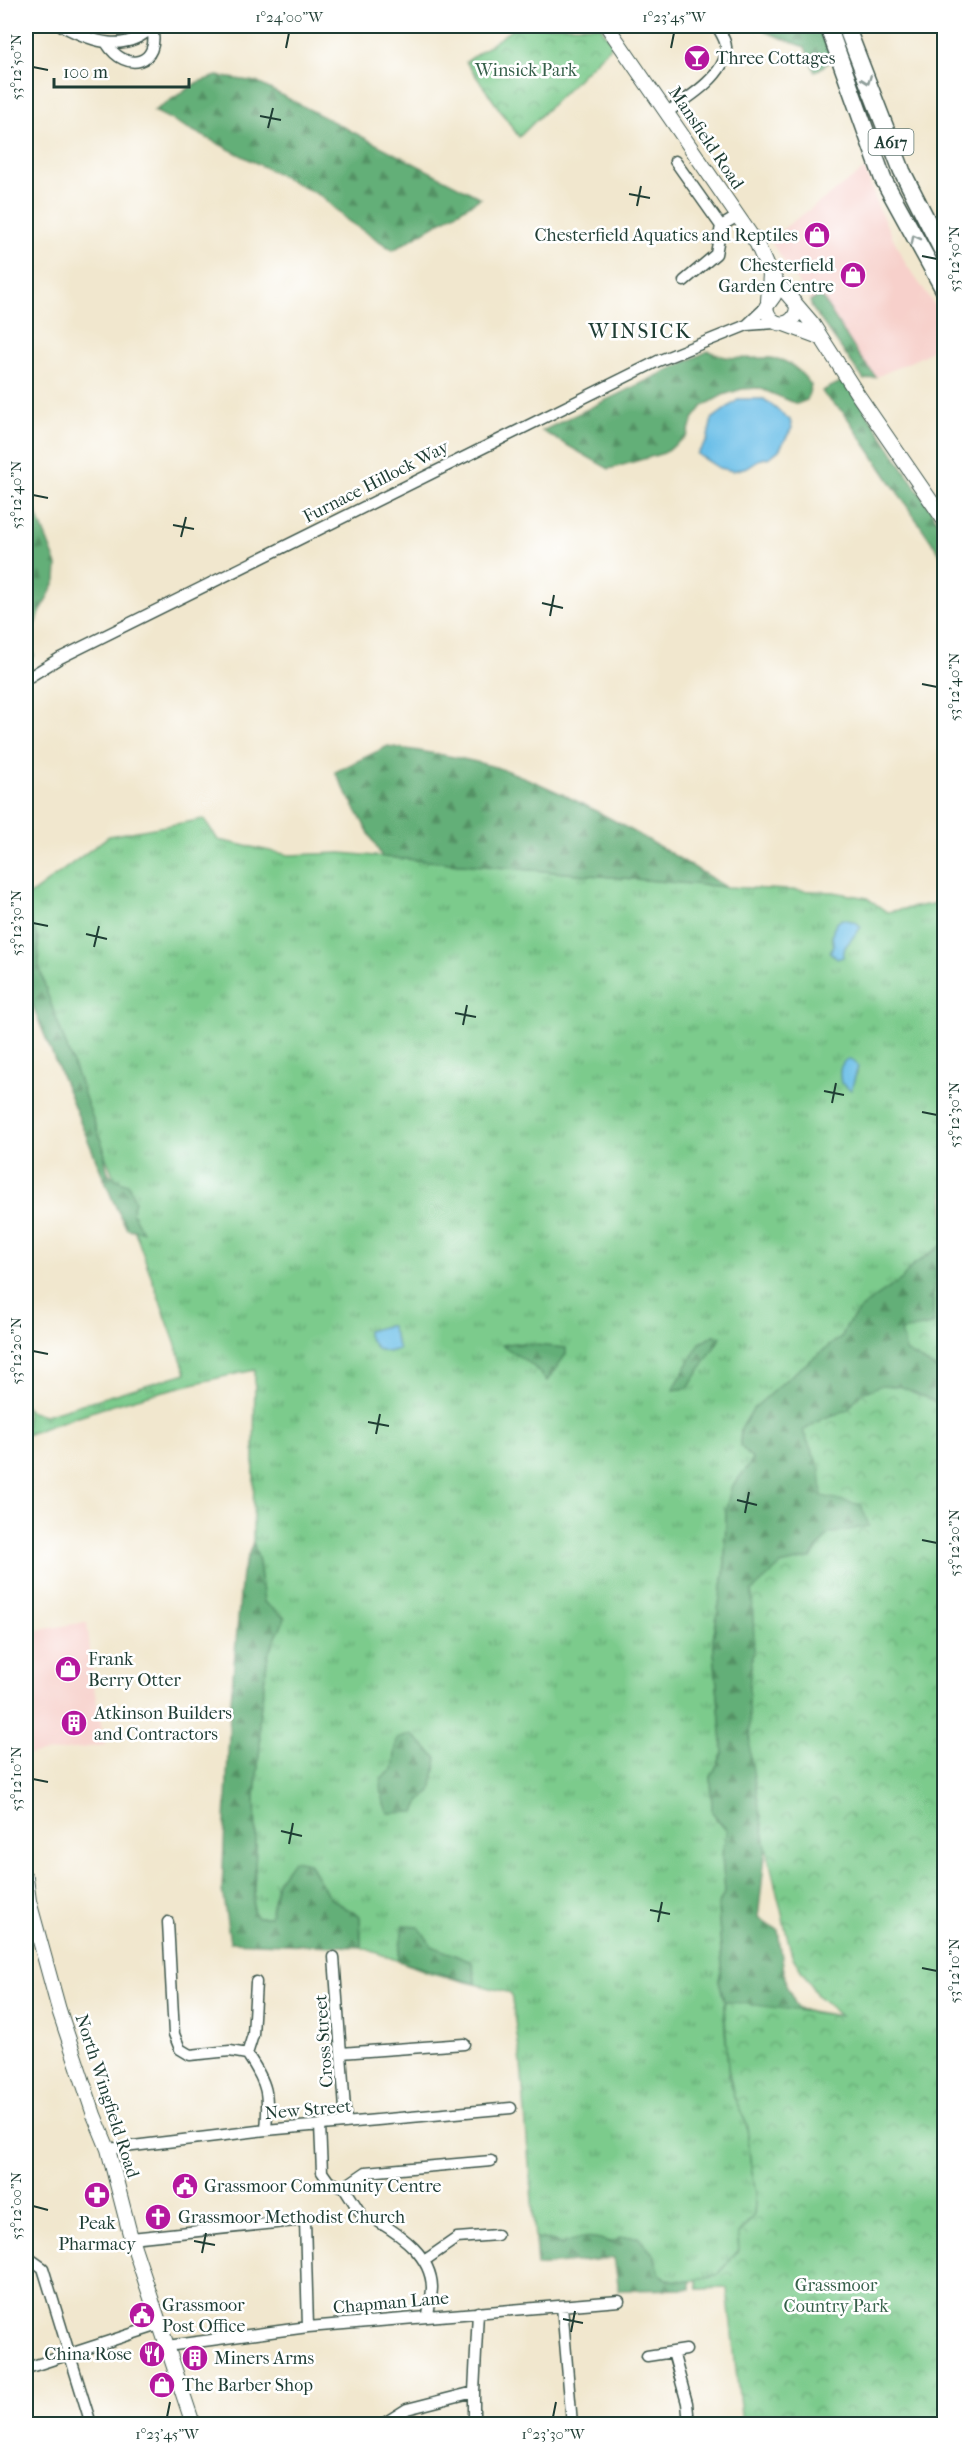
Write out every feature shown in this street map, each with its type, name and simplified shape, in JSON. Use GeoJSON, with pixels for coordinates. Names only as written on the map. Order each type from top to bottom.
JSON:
{"type":"FeatureCollection","features":[{"type":"Feature","properties":{"kind":"highway","name":"A617"},"geometry":{"type":"LineString","coordinates":[[828,26],[883,179],[945,290]]}},
{"type":"Feature","properties":{"kind":"highway","name":"A617"},"geometry":{"type":"LineString","coordinates":[[846,26],[902,171],[945,254]]}},
{"type":"Feature","properties":{"kind":"main road","name":"Mansfield Road"},"geometry":{"type":"LineString","coordinates":[[607,26],[757,244],[770,274],[812,323],[819,338],[945,520]]}},
{"type":"Feature","properties":{"kind":"main road","name":"Mansfield Road"},"geometry":{"type":"LineString","coordinates":[[767,304],[770,274]]}},
{"type":"Feature","properties":{"kind":"main road"},"geometry":{"type":"LineString","coordinates":[[780,323],[794,318],[793,300],[777,294],[767,304],[770,319],[780,323],[819,338]]}},
{"type":"Feature","properties":{"kind":"main road","name":"North Wingfield Road"},"geometry":{"type":"LineString","coordinates":[[26,1878],[29,1901],[59,2010],[94,2115],[108,2149],[131,2238],[193,2424]]}},
{"type":"Feature","properties":{"kind":"street"},"geometry":{"type":"LineString","coordinates":[[62,26],[88,39],[107,44],[130,41],[153,27],[154,37],[150,49],[144,60],[139,63],[115,54],[107,44]]}},
{"type":"Feature","properties":{"kind":"street"},"geometry":{"type":"LineString","coordinates":[[667,112],[718,72],[725,58],[726,47],[717,26]]}},
{"type":"Feature","properties":{"kind":"street"},"geometry":{"type":"LineString","coordinates":[[675,161],[721,226],[716,254],[684,281]]}},
{"type":"Feature","properties":{"kind":"street"},"geometry":{"type":"LineString","coordinates":[[721,226],[738,216]]}},
{"type":"Feature","properties":{"kind":"street","name":"Furnace Hillock Way"},"geometry":{"type":"LineString","coordinates":[[747,325],[767,304]]}},
{"type":"Feature","properties":{"kind":"street","name":"Furnace Hillock Way"},"geometry":{"type":"LineString","coordinates":[[26,679],[60,658],[658,361],[747,325],[780,323]]}},
{"type":"Feature","properties":{"kind":"street"},"geometry":{"type":"LineString","coordinates":[[168,1922],[174,2034],[180,2049],[190,2055],[230,2050],[247,2054],[262,2076],[269,2100],[266,2130]]}},
{"type":"Feature","properties":{"kind":"street","name":"Cross Street"},"geometry":{"type":"LineString","coordinates":[[334,1957],[346,2123]]}},
{"type":"Feature","properties":{"kind":"street"},"geometry":{"type":"LineString","coordinates":[[247,2054],[253,2035],[256,1982]]}},
{"type":"Feature","properties":{"kind":"street"},"geometry":{"type":"LineString","coordinates":[[341,2053],[464,2044]]}},
{"type":"Feature","properties":{"kind":"street","name":"New Street"},"geometry":{"type":"LineString","coordinates":[[108,2149],[266,2130],[512,2108]]}},
{"type":"Feature","properties":{"kind":"street"},"geometry":{"type":"LineString","coordinates":[[320,2125],[322,2172],[329,2182],[344,2187],[361,2214]]}},
{"type":"Feature","properties":{"kind":"street"},"geometry":{"type":"LineString","coordinates":[[344,2187],[366,2172],[491,2161]]}},
{"type":"Feature","properties":{"kind":"street"},"geometry":{"type":"LineString","coordinates":[[131,2238],[306,2220],[308,2327]]}},
{"type":"Feature","properties":{"kind":"street"},"geometry":{"type":"LineString","coordinates":[[379,2222],[412,2245],[429,2269],[432,2287],[428,2315]]}},
{"type":"Feature","properties":{"kind":"street"},"geometry":{"type":"LineString","coordinates":[[424,2261],[457,2238],[496,2235]]}},
{"type":"Feature","properties":{"kind":"street"},"geometry":{"type":"LineString","coordinates":[[26,2256],[43,2268],[91,2424]]}},
{"type":"Feature","properties":{"kind":"street","name":"Chapman Lane"},"geometry":{"type":"LineString","coordinates":[[167,2346],[308,2327],[428,2315],[619,2301]]}},
{"type":"Feature","properties":{"kind":"street"},"geometry":{"type":"LineString","coordinates":[[562,2306],[572,2424]]}},
{"type":"Feature","properties":{"kind":"street"},"geometry":{"type":"LineString","coordinates":[[474,2424],[478,2312]]}},
{"type":"Feature","properties":{"kind":"street"},"geometry":{"type":"LineString","coordinates":[[27,2368],[159,2325]]}},
{"type":"Feature","properties":{"kind":"street"},"geometry":{"type":"LineString","coordinates":[[647,2356],[686,2350]]}},
{"type":"Feature","properties":{"kind":"street"},"geometry":{"type":"LineString","coordinates":[[673,2352],[687,2403],[689,2424]]}},
{"type":"Feature","properties":{"kind":"street"},"geometry":{"type":"LineString","coordinates":[[383,2424],[407,2409],[474,2392]]}},
{"type":"Feature","properties":{"kind":"shaded area","name":"Chesterfield Garden Centre"},"geometry":{"type":"Polygon","coordinates":[[[865,169],[879,210],[906,264],[944,319],[944,340],[923,356],[876,377],[859,356],[821,296],[810,301],[769,239],[865,169]]]}},
{"type":"Feature","properties":{"kind":"shaded area"},"geometry":{"type":"Polygon","coordinates":[[[87,1622],[94,1688],[105,1745],[26,1755],[26,1632],[87,1622]]]}},
{"type":"Feature","properties":{"kind":"green space","name":"Winsick Park"},"geometry":{"type":"Polygon","coordinates":[[[517,26],[600,26],[613,44],[519,137],[466,62],[517,26]]]}},
{"type":"Feature","properties":{"kind":"green space"},"geometry":{"type":"Polygon","coordinates":[[[765,26],[820,26],[832,60],[815,72],[805,47],[766,32],[765,26]]]}},
{"type":"Feature","properties":{"kind":"green space"},"geometry":{"type":"Polygon","coordinates":[[[217,76],[256,82],[481,198],[393,250],[348,221],[321,196],[154,111],[198,82],[217,76]]]}},
{"type":"Feature","properties":{"kind":"green space"},"geometry":{"type":"Polygon","coordinates":[[[821,296],[859,356],[876,377],[864,380],[812,308],[810,301],[821,296]]]}},
{"type":"Feature","properties":{"kind":"green space"},"geometry":{"type":"Polygon","coordinates":[[[708,351],[726,357],[781,360],[791,365],[811,385],[807,400],[797,404],[759,388],[742,389],[723,395],[703,406],[693,419],[687,436],[664,453],[609,469],[542,431],[708,351]]]}},
{"type":"Feature","properties":{"kind":"green space"},"geometry":{"type":"Polygon","coordinates":[[[845,380],[944,530],[944,560],[847,417],[827,399],[822,391],[845,380]]]}},
{"type":"Feature","properties":{"kind":"green space"},"geometry":{"type":"Polygon","coordinates":[[[26,487],[57,565],[56,580],[27,640],[34,656],[26,660],[26,541],[30,532],[26,529],[26,487]]]}},
{"type":"Feature","properties":{"kind":"green space"},"geometry":{"type":"Polygon","coordinates":[[[388,746],[451,756],[513,773],[569,797],[622,825],[726,887],[382,857],[335,772],[388,746]]]}},
{"type":"Feature","properties":{"kind":"green space"},"geometry":{"type":"Polygon","coordinates":[[[204,819],[218,840],[289,855],[341,853],[726,887],[834,892],[867,898],[887,912],[944,902],[944,1244],[912,1266],[903,1279],[865,1305],[847,1325],[842,1336],[788,1378],[741,1429],[740,1444],[752,1459],[731,1488],[726,1510],[725,1568],[713,1640],[723,1753],[711,1777],[716,1819],[727,1831],[722,1855],[725,1891],[718,1906],[722,1966],[719,1980],[724,2001],[725,2032],[734,2096],[747,2125],[756,2192],[754,2215],[738,2236],[739,2250],[717,2275],[691,2281],[667,2280],[660,2274],[654,2255],[596,2239],[573,2241],[561,2246],[554,2241],[535,2238],[521,2063],[511,1993],[431,1973],[361,1947],[360,1917],[330,1898],[277,1882],[270,1917],[257,1917],[253,1910],[256,1845],[255,1796],[260,1746],[259,1720],[268,1654],[285,1618],[264,1603],[259,1562],[253,1542],[255,1370],[139,1398],[26,1435],[26,1407],[31,1412],[45,1415],[186,1373],[129,1215],[26,960],[26,898],[109,836],[204,819]]]}},
{"type":"Feature","properties":{"kind":"green space"},"geometry":{"type":"Polygon","coordinates":[[[26,908],[38,940],[39,965],[47,993],[104,1149],[108,1172],[128,1184],[135,1201],[132,1212],[142,1231],[127,1229],[114,1203],[26,990],[26,908]]]}},
{"type":"Feature","properties":{"kind":"green space"},"geometry":{"type":"Polygon","coordinates":[[[944,1244],[944,1260],[934,1282],[934,1325],[901,1331],[906,1351],[944,1373],[944,1406],[902,1387],[860,1394],[848,1410],[822,1419],[803,1431],[820,1469],[823,1496],[861,1505],[870,1526],[828,1534],[811,1558],[781,1565],[752,1591],[754,1640],[749,1689],[750,1753],[766,1847],[758,1918],[778,1930],[786,1985],[798,2009],[889,2024],[944,1986],[795,2107],[741,2286],[698,2289],[697,2279],[717,2275],[739,2250],[738,2236],[754,2215],[756,2192],[747,2125],[734,2096],[728,2068],[724,2001],[719,1980],[722,1966],[718,1906],[725,1891],[722,1855],[727,1831],[712,1812],[711,1777],[723,1753],[713,1640],[725,1568],[726,1510],[731,1488],[752,1459],[740,1445],[741,1429],[753,1409],[842,1336],[847,1325],[865,1305],[902,1279],[912,1266],[944,1244]]]}},
{"type":"Feature","properties":{"kind":"green space"},"geometry":{"type":"Polygon","coordinates":[[[944,1260],[944,1373],[906,1351],[901,1331],[934,1325],[934,1282],[944,1260]]]}},
{"type":"Feature","properties":{"kind":"green space"},"geometry":{"type":"Polygon","coordinates":[[[715,1335],[721,1337],[688,1388],[673,1390],[700,1343],[715,1335]]]}},
{"type":"Feature","properties":{"kind":"green space"},"geometry":{"type":"Polygon","coordinates":[[[514,1343],[566,1348],[566,1354],[547,1381],[532,1365],[502,1345],[514,1343]]]}},
{"type":"Feature","properties":{"kind":"green space","name":"Grassmoor Country Park"},"geometry":{"type":"Polygon","coordinates":[[[882,1385],[902,1387],[944,1406],[944,2424],[742,2424],[727,2288],[698,2289],[697,2279],[717,2275],[739,2250],[738,2236],[754,2215],[756,2192],[747,2125],[734,2096],[728,2068],[724,2001],[841,2016],[817,1995],[792,1956],[766,1847],[750,1753],[749,1689],[754,1640],[752,1591],[781,1565],[811,1558],[828,1534],[869,1526],[861,1505],[822,1496],[820,1469],[803,1431],[822,1419],[848,1410],[860,1394],[882,1385]]]}},
{"type":"Feature","properties":{"kind":"green space"},"geometry":{"type":"Polygon","coordinates":[[[253,1542],[259,1562],[264,1602],[285,1618],[268,1654],[259,1720],[260,1746],[255,1796],[256,1845],[253,1910],[257,1917],[270,1917],[277,1882],[293,1860],[309,1863],[330,1898],[360,1917],[361,1947],[230,1942],[222,1890],[230,1711],[242,1573],[253,1542]]]}},
{"type":"Feature","properties":{"kind":"green space"},"geometry":{"type":"Polygon","coordinates":[[[412,1734],[437,1758],[431,1792],[420,1801],[415,1812],[388,1813],[382,1799],[381,1779],[393,1769],[397,1739],[412,1734]]]}},
{"type":"Feature","properties":{"kind":"green space"},"geometry":{"type":"Polygon","coordinates":[[[403,1926],[419,1927],[432,1946],[472,1962],[476,1984],[398,1961],[403,1926]]]}},
{"type":"Feature","properties":{"kind":"green space"},"geometry":{"type":"Polygon","coordinates":[[[621,2237],[638,2237],[654,2255],[660,2274],[667,2280],[691,2281],[691,2289],[619,2290],[614,2258],[537,2266],[535,2238],[554,2241],[561,2245],[586,2238],[611,2243],[621,2237]]]}},
{"type":"Feature","properties":{"kind":"water"},"geometry":{"type":"Polygon","coordinates":[[[739,399],[764,399],[790,420],[792,428],[779,450],[770,457],[733,471],[719,468],[697,454],[707,441],[712,419],[739,399]]]}},
{"type":"Feature","properties":{"kind":"water"},"geometry":{"type":"Polygon","coordinates":[[[842,919],[856,922],[861,927],[845,947],[843,957],[837,959],[830,952],[834,945],[833,930],[842,919]]]}},
{"type":"Feature","properties":{"kind":"water"},"geometry":{"type":"Polygon","coordinates":[[[847,1059],[854,1061],[858,1067],[851,1090],[841,1083],[840,1079],[841,1067],[847,1059]]]}},
{"type":"Feature","properties":{"kind":"water"},"geometry":{"type":"Polygon","coordinates":[[[391,1326],[399,1349],[388,1352],[377,1349],[367,1335],[367,1331],[391,1326]]]}},
{"type":"Feature","properties":{"kind":"place","name":"Three Cottages"},"geometry":{"type":"Point","coordinates":[697,58]}},
{"type":"Feature","properties":{"kind":"place","name":"Chesterfield Aquatics and Reptiles"},"geometry":{"type":"Point","coordinates":[817,235]}},
{"type":"Feature","properties":{"kind":"place","name":"Chesterfield Garden Centre"},"geometry":{"type":"Point","coordinates":[853,275]}},
{"type":"Feature","properties":{"kind":"place","name":"Frank Berry Otter"},"geometry":{"type":"Point","coordinates":[68,1669]}},
{"type":"Feature","properties":{"kind":"place","name":"Atkinson Builders and Contractors"},"geometry":{"type":"Point","coordinates":[74,1723]}},
{"type":"Feature","properties":{"kind":"place","name":"Grassmoor Community Centre"},"geometry":{"type":"Point","coordinates":[185,2186]}},
{"type":"Feature","properties":{"kind":"place","name":"Peak Pharmacy"},"geometry":{"type":"Point","coordinates":[97,2195]}},
{"type":"Feature","properties":{"kind":"place","name":"Grassmoor Methodist Church"},"geometry":{"type":"Point","coordinates":[158,2217]}},
{"type":"Feature","properties":{"kind":"place","name":"Grassmoor Post Office"},"geometry":{"type":"Point","coordinates":[142,2315]}},
{"type":"Feature","properties":{"kind":"place","name":"China Rose"},"geometry":{"type":"Point","coordinates":[152,2354]}},
{"type":"Feature","properties":{"kind":"place","name":"Miners Arms"},"geometry":{"type":"Point","coordinates":[195,2358]}},
{"type":"Feature","properties":{"kind":"place","name":"The Barber Shop"},"geometry":{"type":"Point","coordinates":[162,2385]}},
{"type":"Feature","properties":{"kind":"district","name":"WINSICK"},"geometry":{"type":"Point","coordinates":[640,331]}}]}
